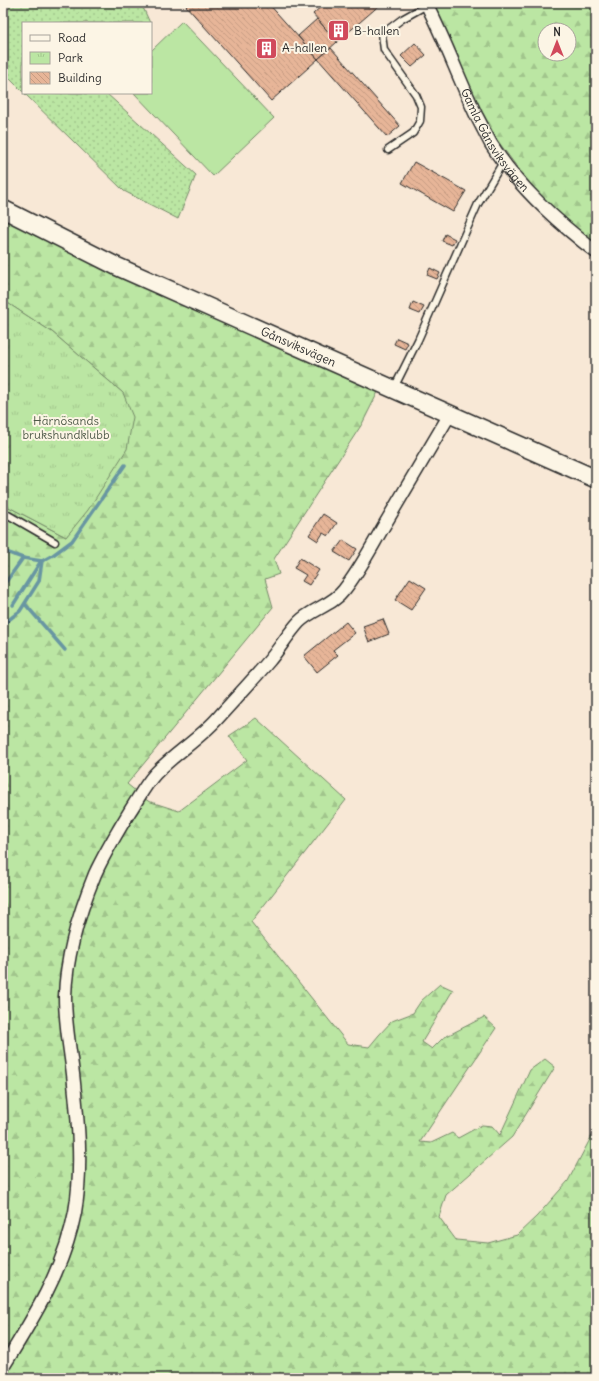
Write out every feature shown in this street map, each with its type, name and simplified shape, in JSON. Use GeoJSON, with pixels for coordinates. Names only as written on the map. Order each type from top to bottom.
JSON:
{"type":"FeatureCollection","features":[{"type":"Feature","properties":{"kind":"main road","name":"Gånsviksvägen"},"geometry":{"type":"LineString","coordinates":[[3,209],[116,266],[596,479]]}},
{"type":"Feature","properties":{"kind":"street","name":"Gamla Gånsviksvägen"},"geometry":{"type":"LineString","coordinates":[[427,4],[490,143],[503,162],[528,191],[556,218],[596,252]]}},
{"type":"Feature","properties":{"kind":"street"},"geometry":{"type":"LineString","coordinates":[[3,1367],[40,1306],[52,1282],[64,1253],[75,1211],[79,1167],[79,1139],[74,1080],[66,1021],[66,980],[77,927],[100,864],[144,788],[155,774],[176,754],[199,737],[214,723],[270,660],[298,623],[306,616],[336,599],[344,590],[372,547],[450,414]]}},
{"type":"Feature","properties":{"kind":"lane"},"geometry":{"type":"LineString","coordinates":[[388,150],[414,133],[420,121],[421,107],[416,95],[384,50],[382,34],[402,19],[427,4]]}},
{"type":"Feature","properties":{"kind":"lane"},"geometry":{"type":"LineString","coordinates":[[393,389],[418,340],[478,204],[503,162]]}},
{"type":"Feature","properties":{"kind":"lane"},"geometry":{"type":"LineString","coordinates":[[3,512],[55,542]]}},
{"type":"Feature","properties":{"kind":"green space"},"geometry":{"type":"Polygon","coordinates":[[[3,3],[141,3],[150,22],[22,22],[22,91],[3,72],[3,3]]]}},
{"type":"Feature","properties":{"kind":"green space"},"geometry":{"type":"Polygon","coordinates":[[[433,3],[596,3],[596,245],[540,196],[495,137],[474,100],[433,3]]]}},
{"type":"Feature","properties":{"kind":"green space"},"geometry":{"type":"Polygon","coordinates":[[[182,21],[274,118],[213,176],[135,94],[152,94],[152,50],[182,21]]]}},
{"type":"Feature","properties":{"kind":"green space"},"geometry":{"type":"Polygon","coordinates":[[[25,94],[107,94],[196,175],[178,219],[124,191],[25,94]]]}},
{"type":"Feature","properties":{"kind":"green space"},"geometry":{"type":"Polygon","coordinates":[[[3,215],[378,392],[362,424],[274,559],[279,574],[265,579],[273,607],[127,784],[148,801],[179,811],[247,760],[229,736],[256,718],[346,800],[251,922],[348,1044],[369,1047],[392,1021],[413,1013],[421,1001],[440,984],[453,990],[422,1042],[432,1049],[443,1038],[484,1017],[496,1028],[420,1142],[431,1143],[452,1133],[458,1138],[482,1125],[492,1126],[500,1135],[530,1070],[545,1059],[555,1067],[512,1137],[446,1195],[439,1217],[456,1240],[488,1243],[517,1235],[537,1216],[568,1181],[596,1128],[596,1378],[3,1378],[3,504],[66,537],[123,393],[52,332],[3,300],[3,215]]]}},
{"type":"Feature","properties":{"kind":"green space","name":"Härnösands brukshundklubb"},"geometry":{"type":"Polygon","coordinates":[[[3,300],[52,332],[123,393],[133,417],[127,449],[88,510],[66,537],[3,504],[3,300]]]}},
{"type":"Feature","properties":{"kind":"building","name":"A-hallen"},"geometry":{"type":"Polygon","coordinates":[[[190,3],[268,3],[318,59],[271,101],[186,6],[190,3]]]}},
{"type":"Feature","properties":{"kind":"building","name":"B-hallen"},"geometry":{"type":"Polygon","coordinates":[[[325,3],[382,3],[337,42],[313,14],[325,3]]]}},
{"type":"Feature","properties":{"kind":"building"},"geometry":{"type":"Polygon","coordinates":[[[317,19],[337,42],[318,59],[298,36],[317,19]]]}},
{"type":"Feature","properties":{"kind":"building"},"geometry":{"type":"Polygon","coordinates":[[[415,43],[426,55],[412,67],[401,56],[415,43]]]}},
{"type":"Feature","properties":{"kind":"building"},"geometry":{"type":"Polygon","coordinates":[[[331,48],[400,126],[387,137],[318,59],[331,48]]]}},
{"type":"Feature","properties":{"kind":"building"},"geometry":{"type":"Polygon","coordinates":[[[414,162],[466,191],[453,212],[402,183],[414,162]]]}},
{"type":"Feature","properties":{"kind":"building"},"geometry":{"type":"Polygon","coordinates":[[[445,234],[455,239],[452,245],[442,241],[445,234]]]}},
{"type":"Feature","properties":{"kind":"building"},"geometry":{"type":"Polygon","coordinates":[[[430,268],[440,273],[437,279],[427,275],[430,268]]]}},
{"type":"Feature","properties":{"kind":"building"},"geometry":{"type":"Polygon","coordinates":[[[413,302],[424,307],[420,314],[410,310],[413,302]]]}},
{"type":"Feature","properties":{"kind":"building"},"geometry":{"type":"Polygon","coordinates":[[[397,338],[408,343],[405,349],[394,344],[397,338]]]}},
{"type":"Feature","properties":{"kind":"building"},"geometry":{"type":"Polygon","coordinates":[[[323,514],[337,523],[328,536],[323,533],[318,541],[309,535],[323,514]]]}},
{"type":"Feature","properties":{"kind":"building"},"geometry":{"type":"Polygon","coordinates":[[[343,540],[357,549],[349,561],[334,552],[343,540]]]}},
{"type":"Feature","properties":{"kind":"building"},"geometry":{"type":"Polygon","coordinates":[[[300,558],[319,570],[309,585],[302,581],[306,575],[294,568],[300,558]]]}},
{"type":"Feature","properties":{"kind":"building"},"geometry":{"type":"Polygon","coordinates":[[[410,578],[426,588],[411,610],[395,600],[410,578]]]}},
{"type":"Feature","properties":{"kind":"building"},"geometry":{"type":"Polygon","coordinates":[[[383,619],[389,634],[369,642],[363,626],[383,619]]]}},
{"type":"Feature","properties":{"kind":"building"},"geometry":{"type":"Polygon","coordinates":[[[346,622],[355,633],[333,650],[338,655],[317,672],[304,656],[346,622]]]}},
{"type":"Feature","properties":{"kind":"waterway"},"geometry":{"type":"LineString","coordinates":[[3,551],[23,558],[42,561],[53,555],[72,541],[125,465]]}},
{"type":"Feature","properties":{"kind":"waterway"},"geometry":{"type":"LineString","coordinates":[[3,586],[23,558]]}},
{"type":"Feature","properties":{"kind":"waterway"},"geometry":{"type":"LineString","coordinates":[[13,605],[41,561]]}},
{"type":"Feature","properties":{"kind":"waterway"},"geometry":{"type":"LineString","coordinates":[[6,622],[20,611],[39,581],[42,561]]}},
{"type":"Feature","properties":{"kind":"waterway"},"geometry":{"type":"LineString","coordinates":[[25,604],[65,650]]}},
{"type":"Feature","properties":{"kind":"place","name":"B-hallen"},"geometry":{"type":"Point","coordinates":[339,31]}},
{"type":"Feature","properties":{"kind":"place","name":"A-hallen"},"geometry":{"type":"Point","coordinates":[266,48]}}]}
